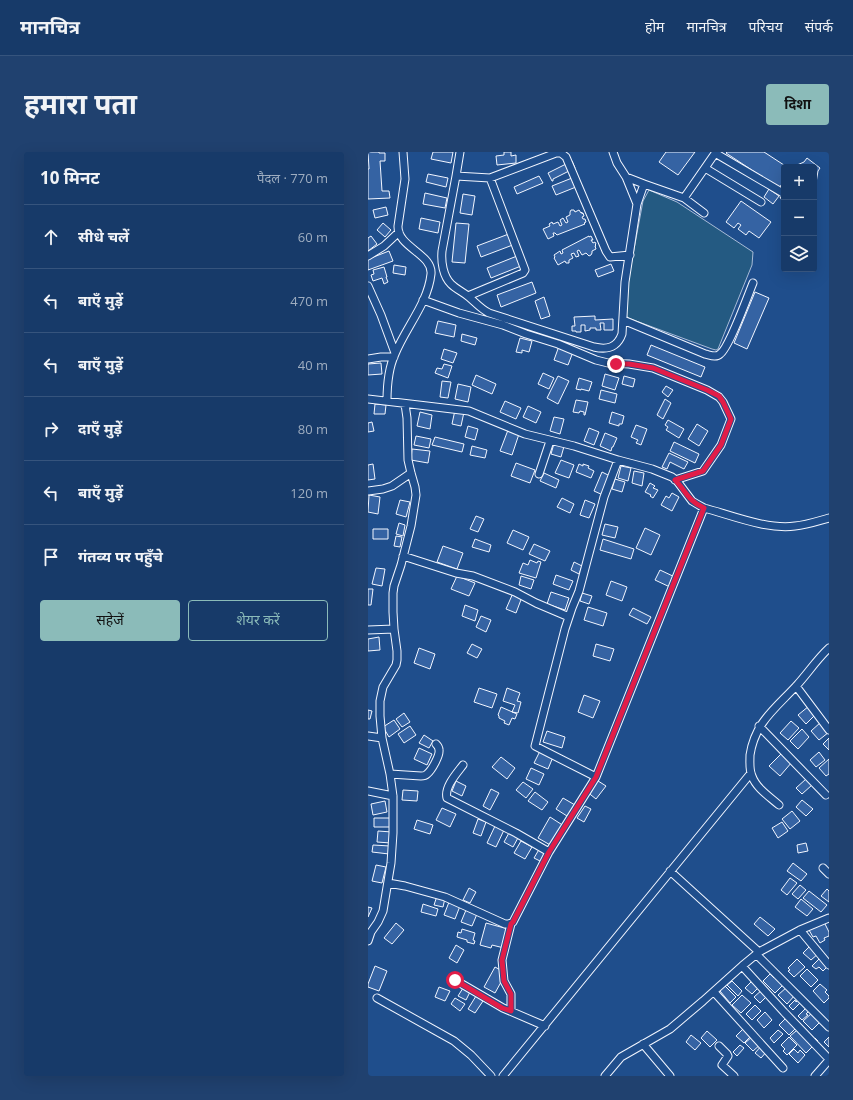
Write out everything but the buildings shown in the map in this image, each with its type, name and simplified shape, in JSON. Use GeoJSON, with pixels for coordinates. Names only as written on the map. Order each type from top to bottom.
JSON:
{"type":"FeatureCollection","features":[{"type":"Feature","properties":{"kind":"street"},"geometry":{"type":"LineString","coordinates":[[387,402],[387,384],[394,355],[423,300],[431,272],[428,262],[412,249],[402,238],[399,232],[398,226],[405,179],[403,152]]}},
{"type":"Feature","properties":{"kind":"street"},"geometry":{"type":"LineString","coordinates":[[460,152],[443,241],[442,257],[445,276],[449,282],[468,296],[480,308],[489,313],[599,348],[608,348],[617,344],[622,334],[625,282],[638,204],[644,184]]}},
{"type":"Feature","properties":{"kind":"street"},"geometry":{"type":"LineString","coordinates":[[456,176],[490,178],[556,152],[562,153],[566,157],[609,256],[630,255]]}},
{"type":"Feature","properties":{"kind":"street"},"geometry":{"type":"LineString","coordinates":[[613,152],[638,204]]}},
{"type":"Feature","properties":{"kind":"street"},"geometry":{"type":"LineString","coordinates":[[684,198],[716,152],[781,192]]}},
{"type":"Feature","properties":{"kind":"street"},"geometry":{"type":"LineString","coordinates":[[705,168],[761,202]]}},
{"type":"Feature","properties":{"kind":"street"},"geometry":{"type":"LineString","coordinates":[[626,177],[684,198],[704,213]]}},
{"type":"Feature","properties":{"kind":"street"},"geometry":{"type":"LineString","coordinates":[[468,296],[523,273],[525,270],[490,178]]}},
{"type":"Feature","properties":{"kind":"street"},"geometry":{"type":"LineString","coordinates":[[368,256],[384,246],[399,232]]}},
{"type":"Feature","properties":{"kind":"street"},"geometry":{"type":"LineString","coordinates":[[623,320],[705,354],[716,356],[720,355],[729,340],[753,283]]}},
{"type":"Feature","properties":{"kind":"street"},"geometry":{"type":"LineString","coordinates":[[368,286],[381,315],[394,355]]}},
{"type":"Feature","properties":{"kind":"street"},"geometry":{"type":"LineString","coordinates":[[423,300],[459,313],[503,325],[558,344],[596,360],[608,363],[629,364],[653,368],[719,396],[731,419],[721,445],[703,471],[675,480]]}},
{"type":"Feature","properties":{"kind":"street"},"geometry":{"type":"LineString","coordinates":[[368,359],[394,355]]}},
{"type":"Feature","properties":{"kind":"street"},"geometry":{"type":"LineString","coordinates":[[368,400],[469,411],[526,434],[574,446],[666,474],[675,480],[692,501],[704,508],[763,524],[795,526],[829,518]]}},
{"type":"Feature","properties":{"kind":"street"},"geometry":{"type":"LineString","coordinates":[[368,941],[371,932],[383,911],[391,863],[393,796],[382,738],[380,716],[384,684],[396,665],[397,660],[393,592],[411,526],[416,495],[416,487],[408,460],[407,418],[405,404]]}},
{"type":"Feature","properties":{"kind":"street"},"geometry":{"type":"LineString","coordinates":[[539,474],[550,440]]}},
{"type":"Feature","properties":{"kind":"street"},"geometry":{"type":"LineString","coordinates":[[596,777],[535,746],[554,668],[569,617],[579,591],[604,497],[618,460]]}},
{"type":"Feature","properties":{"kind":"street"},"geometry":{"type":"LineString","coordinates":[[368,491],[392,486],[411,473]]}},
{"type":"Feature","properties":{"kind":"street"},"geometry":{"type":"LineString","coordinates":[[511,1011],[511,994],[504,981],[502,960],[511,924],[549,852],[596,777],[704,508]]}},
{"type":"Feature","properties":{"kind":"street"},"geometry":{"type":"LineString","coordinates":[[403,556],[456,573],[473,576],[515,592],[536,604],[569,617]]}},
{"type":"Feature","properties":{"kind":"street"},"geometry":{"type":"LineString","coordinates":[[368,630],[394,629]]}},
{"type":"Feature","properties":{"kind":"street"},"geometry":{"type":"LineString","coordinates":[[779,805],[755,781],[750,773],[749,763],[754,737],[759,726],[829,648]]}},
{"type":"Feature","properties":{"kind":"street"},"geometry":{"type":"LineString","coordinates":[[796,686],[828,726]]}},
{"type":"Feature","properties":{"kind":"street"},"geometry":{"type":"LineString","coordinates":[[759,726],[826,795]]}},
{"type":"Feature","properties":{"kind":"street"},"geometry":{"type":"LineString","coordinates":[[368,736],[382,738]]}},
{"type":"Feature","properties":{"kind":"street"},"geometry":{"type":"LineString","coordinates":[[390,774],[424,776],[432,769],[439,752],[436,744]]}},
{"type":"Feature","properties":{"kind":"street"},"geometry":{"type":"LineString","coordinates":[[463,764],[448,788],[446,795],[448,798],[549,852]]}},
{"type":"Feature","properties":{"kind":"street"},"geometry":{"type":"LineString","coordinates":[[503,1076],[750,773]]}},
{"type":"Feature","properties":{"kind":"street"},"geometry":{"type":"LineString","coordinates":[[368,791],[393,796]]}},
{"type":"Feature","properties":{"kind":"street"},"geometry":{"type":"LineString","coordinates":[[823,868],[829,874]]}},
{"type":"Feature","properties":{"kind":"street"},"geometry":{"type":"LineString","coordinates":[[670,872],[758,954],[829,1027]]}},
{"type":"Feature","properties":{"kind":"street"},"geometry":{"type":"LineString","coordinates":[[388,883],[439,895],[505,924],[511,924]]}},
{"type":"Feature","properties":{"kind":"street"},"geometry":{"type":"LineString","coordinates":[[605,1076],[621,1057],[670,1029],[742,966],[758,954],[800,930],[829,918]]}},
{"type":"Feature","properties":{"kind":"street"},"geometry":{"type":"LineString","coordinates":[[800,930],[829,965]]}},
{"type":"Feature","properties":{"kind":"street"},"geometry":{"type":"LineString","coordinates":[[742,966],[829,1060],[815,1076]]}},
{"type":"Feature","properties":{"kind":"street"},"geometry":{"type":"LineString","coordinates":[[455,980],[502,1008],[545,1026]]}},
{"type":"Feature","properties":{"kind":"street"},"geometry":{"type":"LineString","coordinates":[[714,992],[783,1068]]}},
{"type":"Feature","properties":{"kind":"street"},"geometry":{"type":"LineString","coordinates":[[377,998],[454,1042],[471,1055],[492,1076]]}},
{"type":"Feature","properties":{"kind":"street"},"geometry":{"type":"LineString","coordinates":[[643,1044],[670,1076]]}},
{"type":"Feature","properties":{"kind":"street"},"geometry":{"type":"LineString","coordinates":[[719,1046],[728,1056],[722,1064],[734,1076]]}},
{"type":"Feature","properties":{"kind":"shaded area"},"geometry":{"type":"Polygon","coordinates":[[[649,190],[677,202],[753,252],[752,265],[718,349],[716,350],[628,318],[626,315],[627,287],[643,201],[649,190]]]}},
{"type":"Feature","properties":{"kind":"route"},"geometry":{"type":"LineString","coordinates":[[455,980],[502,1008],[511,1011],[511,994],[504,981],[502,960],[511,924],[549,852],[596,777],[704,508],[692,501],[675,480],[703,471],[721,445],[731,419],[719,396],[707,390],[653,368],[629,364],[616,364]]}}]}
